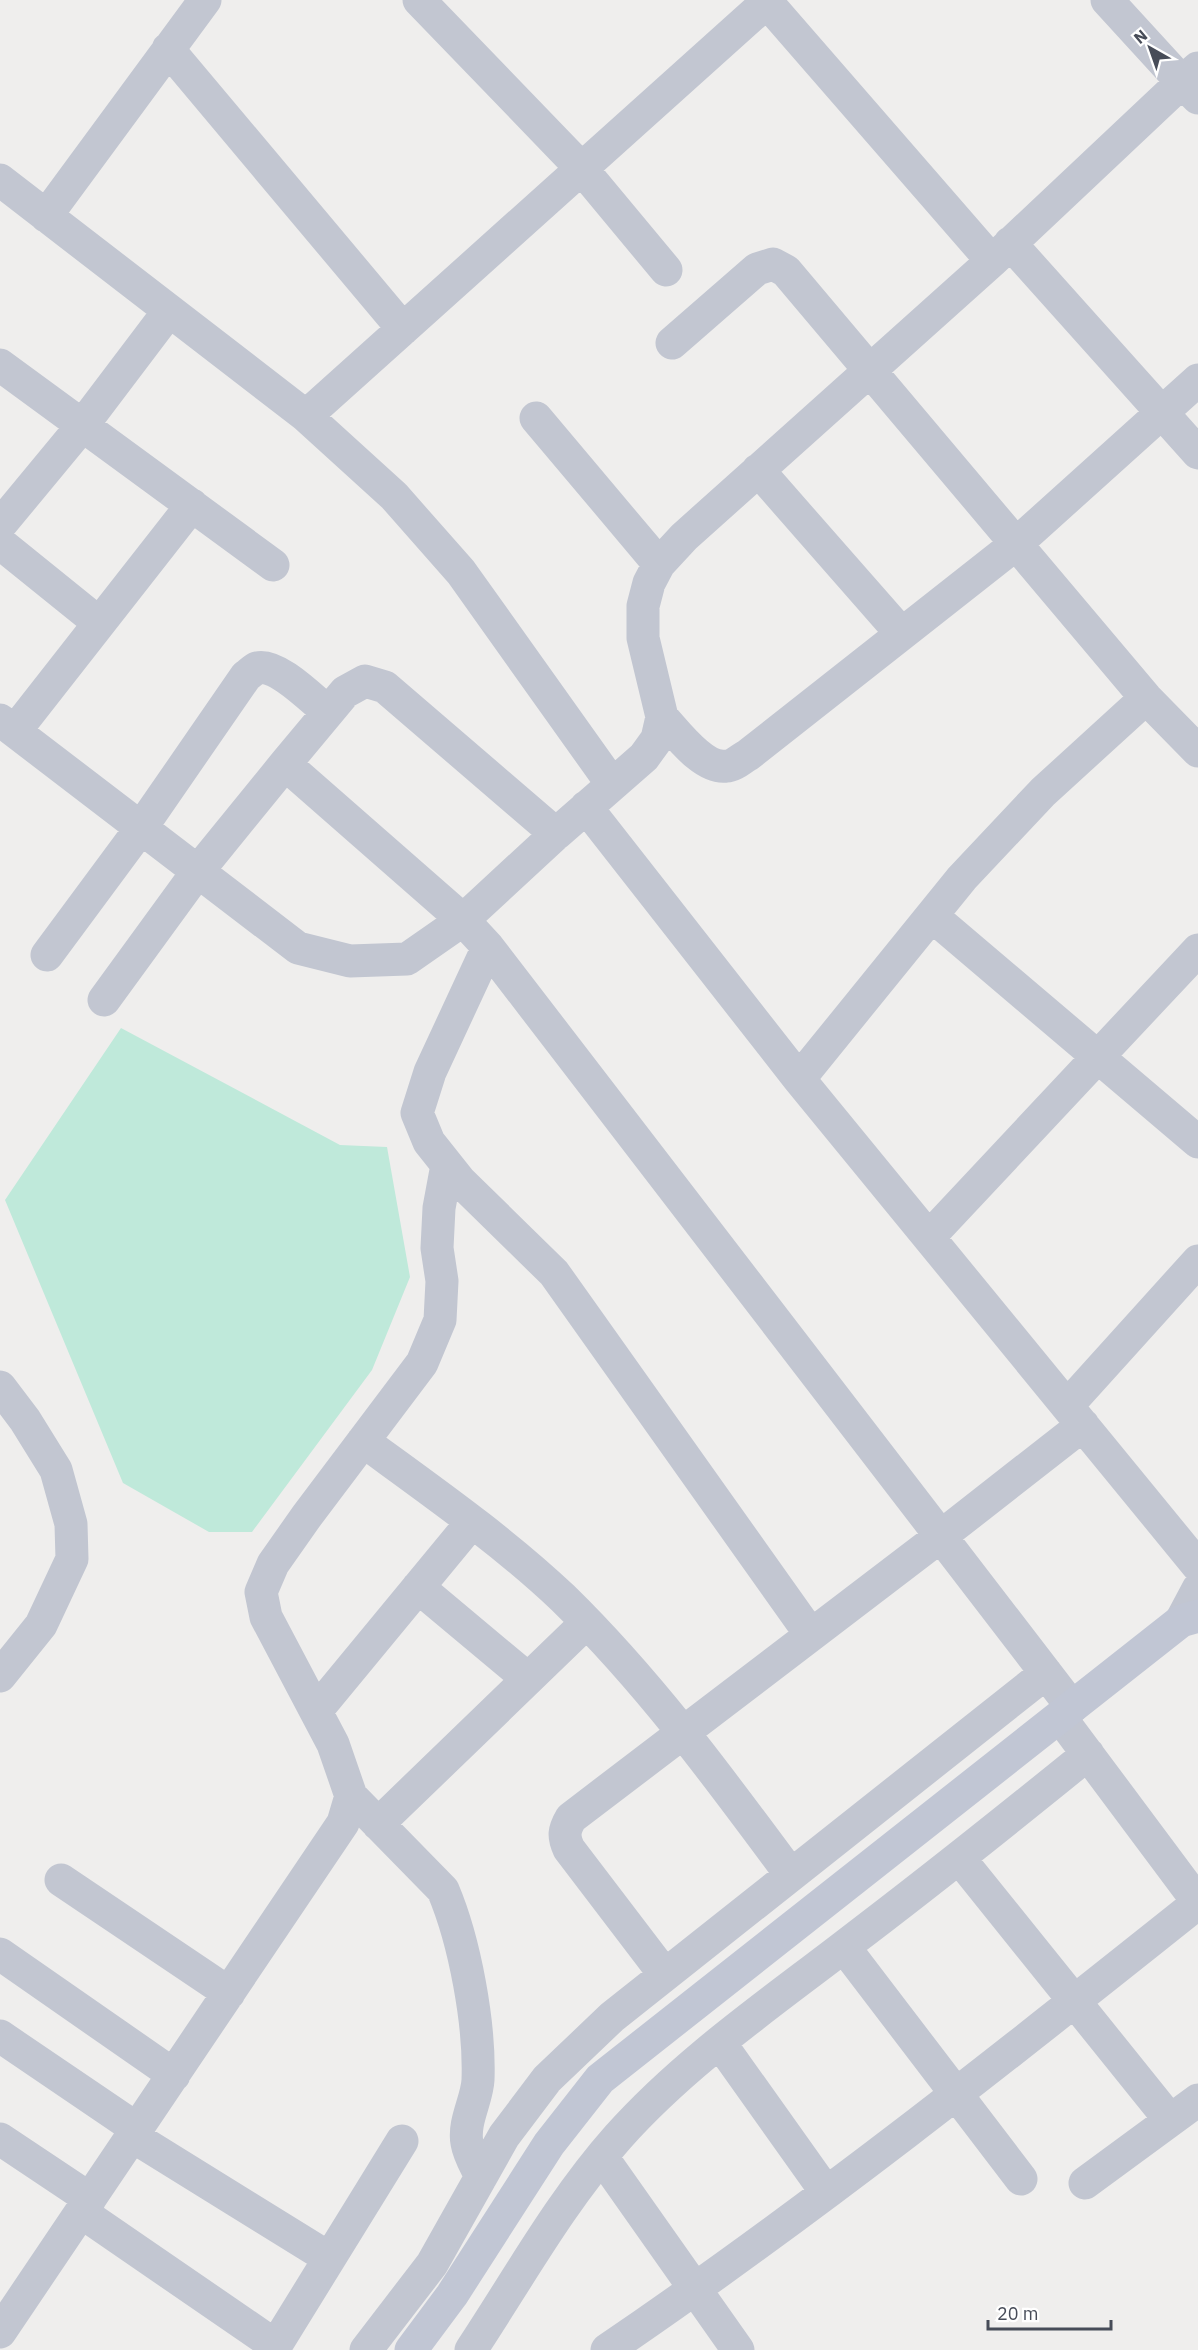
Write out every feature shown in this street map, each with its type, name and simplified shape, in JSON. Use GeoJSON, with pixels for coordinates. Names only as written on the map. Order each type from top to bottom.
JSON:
{"type":"FeatureCollection","features":[{"type":"Feature","properties":{"kind":"street"},"geometry":{"type":"LineString","coordinates":[[46,216],[205,0]]}},
{"type":"Feature","properties":{"kind":"street"},"geometry":{"type":"LineString","coordinates":[[192,505],[99,623],[8,725],[298,948],[350,961],[407,959],[463,920],[644,757],[657,739],[662,717],[643,638],[643,606],[649,583],[659,564],[684,537],[869,370],[1193,83],[1107,0]]}},
{"type":"Feature","properties":{"kind":"street"},"geometry":{"type":"LineString","coordinates":[[306,416],[766,1],[1001,252],[1198,453]]}},
{"type":"Feature","properties":{"kind":"street"},"geometry":{"type":"LineString","coordinates":[[425,2],[582,169],[666,270]]}},
{"type":"Feature","properties":{"kind":"street"},"geometry":{"type":"LineString","coordinates":[[168,50],[403,329]]}},
{"type":"Feature","properties":{"kind":"street"},"geometry":{"type":"LineString","coordinates":[[0,180],[306,416],[394,496],[461,572],[612,784]]}},
{"type":"Feature","properties":{"kind":"street"},"geometry":{"type":"LineString","coordinates":[[672,343],[757,269],[773,264],[786,272],[1146,698],[1198,751]]}},
{"type":"Feature","properties":{"kind":"street"},"geometry":{"type":"LineString","coordinates":[[0,525],[82,426],[169,311]]}},
{"type":"Feature","properties":{"kind":"street"},"geometry":{"type":"LineString","coordinates":[[0,365],[273,565]]}},
{"type":"Feature","properties":{"kind":"street"},"geometry":{"type":"LineString","coordinates":[[662,717],[698,756],[712,764],[728,766],[748,755],[1016,544],[1198,380]]}},
{"type":"Feature","properties":{"kind":"street"},"geometry":{"type":"LineString","coordinates":[[536,418],[659,564]]}},
{"type":"Feature","properties":{"kind":"street"},"geometry":{"type":"LineString","coordinates":[[758,470],[901,633]]}},
{"type":"Feature","properties":{"kind":"street"},"geometry":{"type":"LineString","coordinates":[[0,543],[99,623]]}},
{"type":"Feature","properties":{"kind":"street"},"geometry":{"type":"LineString","coordinates":[[47,955],[141,828],[246,676],[257,668],[270,667],[328,712]]}},
{"type":"Feature","properties":{"kind":"street"},"geometry":{"type":"LineString","coordinates":[[104,1000],[198,871],[285,764],[345,692],[365,681],[385,687],[556,834]]}},
{"type":"Feature","properties":{"kind":"street"},"geometry":{"type":"LineString","coordinates":[[799,1078],[962,878],[1043,792],[1146,698]]}},
{"type":"Feature","properties":{"kind":"street"},"geometry":{"type":"LineString","coordinates":[[285,764],[463,920],[488,948],[1046,1673],[1088,1754],[1198,1903],[957,2094],[696,2290],[607,2350]]}},
{"type":"Feature","properties":{"kind":"street"},"geometry":{"type":"LineString","coordinates":[[586,807],[799,1078],[1198,1566]]}},
{"type":"Feature","properties":{"kind":"street"},"geometry":{"type":"LineString","coordinates":[[932,916],[1198,1142]]}},
{"type":"Feature","properties":{"kind":"street"},"geometry":{"type":"LineString","coordinates":[[488,948],[430,1072],[417,1113],[429,1142],[460,1181],[554,1273],[812,1635]]}},
{"type":"Feature","properties":{"kind":"street"},"geometry":{"type":"LineString","coordinates":[[929,1237],[1198,950]]}},
{"type":"Feature","properties":{"kind":"street"},"geometry":{"type":"LineString","coordinates":[[447,1165],[439,1208],[437,1248],[442,1281],[440,1320],[422,1363],[273,1564],[261,1592],[266,1617],[333,1744],[351,1796],[442,1890],[449,1905],[460,1942],[474,2015],[478,2081],[466,2140],[470,2155],[481,2177]]}},
{"type":"Feature","properties":{"kind":"street"},"geometry":{"type":"LineString","coordinates":[[665,1974],[569,1848],[564,1838],[565,1829],[571,1818],[941,1536],[1075,1415],[1198,1260]]}},
{"type":"Feature","properties":{"kind":"street"},"geometry":{"type":"LineString","coordinates":[[0,1387],[25,1420],[56,1470],[71,1524],[72,1559],[40,1625],[0,1676]]}},
{"type":"Feature","properties":{"kind":"street"},"geometry":{"type":"LineString","coordinates":[[363,1441],[472,1522],[562,1598],[684,1732],[791,1875]]}},
{"type":"Feature","properties":{"kind":"street"},"geometry":{"type":"LineString","coordinates":[[316,1711],[472,1522]]}},
{"type":"Feature","properties":{"kind":"street"},"geometry":{"type":"LineString","coordinates":[[418,1587],[528,1679]]}},
{"type":"Feature","properties":{"kind":"street"},"geometry":{"type":"LineString","coordinates":[[411,2350],[453,2295],[549,2144],[600,2079],[1066,1712],[1190,1618],[1198,1589]]}},
{"type":"Feature","properties":{"kind":"street"},"geometry":{"type":"LineString","coordinates":[[378,1824],[586,1623]]}},
{"type":"Feature","properties":{"kind":"street"},"geometry":{"type":"LineString","coordinates":[[366,2350],[432,2264],[504,2136],[547,2079],[612,2017],[1046,1673]]}},
{"type":"Feature","properties":{"kind":"street"},"geometry":{"type":"LineString","coordinates":[[471,2350],[573,2193],[618,2137],[680,2076],[960,1859],[1088,1754]]}},
{"type":"Feature","properties":{"kind":"street"},"geometry":{"type":"LineString","coordinates":[[0,2332],[343,1823],[351,1796]]}},
{"type":"Feature","properties":{"kind":"street"},"geometry":{"type":"LineString","coordinates":[[960,1859],[1170,2120]]}},
{"type":"Feature","properties":{"kind":"street"},"geometry":{"type":"LineString","coordinates":[[61,1880],[229,1993]]}},
{"type":"Feature","properties":{"kind":"street"},"geometry":{"type":"LineString","coordinates":[[844,1947],[1021,2179]]}},
{"type":"Feature","properties":{"kind":"street"},"geometry":{"type":"LineString","coordinates":[[0,1954],[174,2075]]}},
{"type":"Feature","properties":{"kind":"street"},"geometry":{"type":"LineString","coordinates":[[0,2036],[135,2132],[329,2258]]}},
{"type":"Feature","properties":{"kind":"street"},"geometry":{"type":"LineString","coordinates":[[720,2043],[826,2192]]}},
{"type":"Feature","properties":{"kind":"street"},"geometry":{"type":"LineString","coordinates":[[1085,2183],[1198,2100]]}},
{"type":"Feature","properties":{"kind":"street"},"geometry":{"type":"LineString","coordinates":[[0,2139],[274,2348],[402,2140]]}},
{"type":"Feature","properties":{"kind":"street"},"geometry":{"type":"LineString","coordinates":[[602,2157],[738,2350]]}},
{"type":"Feature","properties":{"kind":"green space"},"geometry":{"type":"Polygon","coordinates":[[[121,1028],[340,1145],[387,1147],[410,1277],[372,1370],[252,1532],[209,1532],[123,1483],[5,1200],[121,1028]]]}}]}
